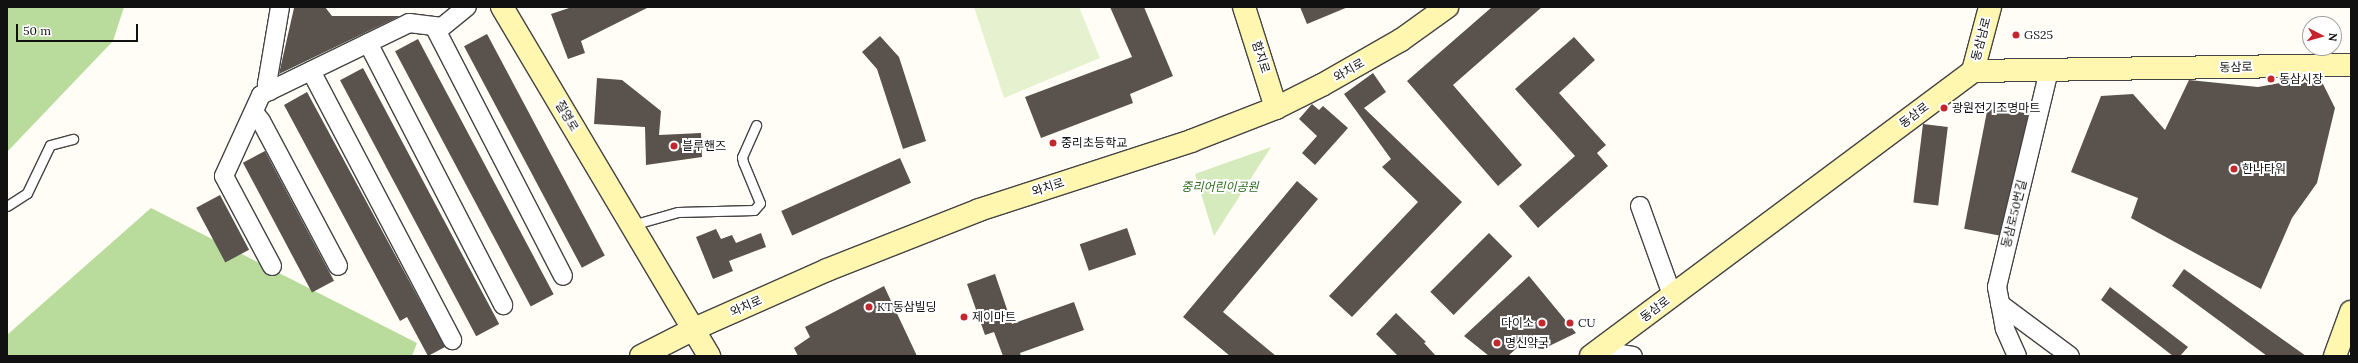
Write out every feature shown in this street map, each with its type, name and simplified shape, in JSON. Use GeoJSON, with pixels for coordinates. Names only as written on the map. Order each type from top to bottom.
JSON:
{"type":"FeatureCollection","features":[{"type":"Feature","properties":{"kind":"main road","name":"함지로"},"geometry":{"type":"LineString","coordinates":[[1244,7],[1276,108]]}},
{"type":"Feature","properties":{"kind":"main road","name":"와치로"},"geometry":{"type":"LineString","coordinates":[[641,356],[694,329],[827,270],[979,210],[1192,141],[1276,108],[1322,85],[1401,40],[1447,7]]}},
{"type":"Feature","properties":{"kind":"main road","name":"동삼남로"},"geometry":{"type":"LineString","coordinates":[[1973,71],[1990,7]]}},
{"type":"Feature","properties":{"kind":"main road","name":"절영로"},"geometry":{"type":"LineString","coordinates":[[507,10],[709,356]]}},
{"type":"Feature","properties":{"kind":"main road","name":"동삼로"},"geometry":{"type":"LineString","coordinates":[[1592,356],[1973,71],[2351,66]]}},
{"type":"Feature","properties":{"kind":"main road"},"geometry":{"type":"LineString","coordinates":[[2335,356],[2351,312]]}},
{"type":"Feature","properties":{"kind":"street"},"geometry":{"type":"LineString","coordinates":[[270,91],[267,84],[280,7]]}},
{"type":"Feature","properties":{"kind":"street"},"geometry":{"type":"LineString","coordinates":[[272,266],[224,176],[261,95],[409,23],[442,27],[467,7]]}},
{"type":"Feature","properties":{"kind":"street"},"geometry":{"type":"LineString","coordinates":[[434,26],[563,276]]}},
{"type":"Feature","properties":{"kind":"street"},"geometry":{"type":"LineString","coordinates":[[368,43],[503,305]]}},
{"type":"Feature","properties":{"kind":"street","name":"동삼로50번길"},"geometry":{"type":"LineString","coordinates":[[2017,356],[2005,329],[1996,287],[2050,70]]}},
{"type":"Feature","properties":{"kind":"street"},"geometry":{"type":"LineString","coordinates":[[311,71],[452,340]]}},
{"type":"Feature","properties":{"kind":"street"},"geometry":{"type":"LineString","coordinates":[[254,112],[262,122],[338,266]]}},
{"type":"Feature","properties":{"kind":"street"},"geometry":{"type":"LineString","coordinates":[[1640,206],[1672,295]]}},
{"type":"Feature","properties":{"kind":"street"},"geometry":{"type":"LineString","coordinates":[[2000,304],[2070,356]]}},
{"type":"Feature","properties":{"kind":"street"},"geometry":{"type":"LineString","coordinates":[[1592,356],[1616,353],[1633,356]]}},
{"type":"Feature","properties":{"kind":"lane"},"geometry":{"type":"LineString","coordinates":[[632,225],[678,212],[754,210],[760,203],[742,157],[756,124]]}},
{"type":"Feature","properties":{"kind":"lane"},"geometry":{"type":"LineString","coordinates":[[7,206],[28,193],[50,145],[73,139]]}},
{"type":"Feature","properties":{"kind":"green space"},"geometry":{"type":"Polygon","coordinates":[[[7,7],[124,7],[113,41],[7,152],[7,7]]]}},
{"type":"Feature","properties":{"kind":"green space"},"geometry":{"type":"Polygon","coordinates":[[[974,7],[1079,7],[1100,58],[1004,98],[974,7]]]}},
{"type":"Feature","properties":{"kind":"green space","name":"중리어린이공원"},"geometry":{"type":"Polygon","coordinates":[[[1271,147],[1214,236],[1195,174],[1271,147]]]}},
{"type":"Feature","properties":{"kind":"green space"},"geometry":{"type":"Polygon","coordinates":[[[151,208],[417,343],[412,356],[7,356],[7,335],[151,208]]]}},
{"type":"Feature","properties":{"kind":"building"},"geometry":{"type":"Polygon","coordinates":[[[325,7],[332,16],[400,16],[279,74],[294,8],[325,7]]]}},
{"type":"Feature","properties":{"kind":"building"},"geometry":{"type":"Polygon","coordinates":[[[572,7],[649,7],[581,41],[585,53],[568,59],[551,14],[572,7]]]}},
{"type":"Feature","properties":{"kind":"building"},"geometry":{"type":"Polygon","coordinates":[[[1110,7],[1144,7],[1173,76],[1130,94],[1133,103],[1041,138],[1025,97],[1132,57],[1110,7]]]}},
{"type":"Feature","properties":{"kind":"building"},"geometry":{"type":"Polygon","coordinates":[[[1300,7],[1348,7],[1307,24],[1300,7]]]}},
{"type":"Feature","properties":{"kind":"building"},"geometry":{"type":"Polygon","coordinates":[[[1492,7],[1542,7],[1453,85],[1522,165],[1498,186],[1407,81],[1492,7]]]}},
{"type":"Feature","properties":{"kind":"building"},"geometry":{"type":"Polygon","coordinates":[[[487,34],[605,256],[582,268],[464,46],[487,34]]]}},
{"type":"Feature","properties":{"kind":"building"},"geometry":{"type":"Polygon","coordinates":[[[880,36],[899,57],[926,141],[903,149],[877,69],[862,52],[880,36]]]}},
{"type":"Feature","properties":{"kind":"building"},"geometry":{"type":"Polygon","coordinates":[[[1574,37],[1595,60],[1559,93],[1606,145],[1597,153],[1608,166],[1538,228],[1519,206],[1575,156],[1515,89],[1574,37]]]}},
{"type":"Feature","properties":{"kind":"building"},"geometry":{"type":"Polygon","coordinates":[[[418,39],[554,294],[531,306],[395,51],[418,39]]]}},
{"type":"Feature","properties":{"kind":"building"},"geometry":{"type":"Polygon","coordinates":[[[363,68],[499,324],[476,336],[340,80],[363,68]]]}},
{"type":"Feature","properties":{"kind":"building"},"geometry":{"type":"Polygon","coordinates":[[[1373,73],[1386,92],[1364,108],[1462,202],[1352,317],[1329,296],[1418,202],[1382,167],[1391,159],[1344,94],[1373,73]]]}},
{"type":"Feature","properties":{"kind":"building"},"geometry":{"type":"Polygon","coordinates":[[[597,78],[622,80],[661,111],[659,135],[701,133],[702,157],[646,165],[645,127],[594,124],[597,78]]]}},
{"type":"Feature","properties":{"kind":"building","name":"한나타워"},"geometry":{"type":"Polygon","coordinates":[[[2306,78],[2320,78],[2335,108],[2317,183],[2292,218],[2261,289],[2131,218],[2138,198],[2071,172],[2101,96],[2133,94],[2165,130],[2189,80],[2258,87],[2306,78]]]}},
{"type":"Feature","properties":{"kind":"building"},"geometry":{"type":"Polygon","coordinates":[[[307,92],[445,347],[428,356],[407,317],[400,321],[284,105],[307,92]]]}},
{"type":"Feature","properties":{"kind":"building"},"geometry":{"type":"Polygon","coordinates":[[[1312,104],[1319,110],[1323,106],[1348,128],[1315,165],[1302,153],[1317,136],[1299,119],[1312,104]]]}},
{"type":"Feature","properties":{"kind":"building"},"geometry":{"type":"Polygon","coordinates":[[[1988,106],[2028,114],[2004,237],[1964,229],[1988,106]]]}},
{"type":"Feature","properties":{"kind":"building"},"geometry":{"type":"Polygon","coordinates":[[[1923,124],[1948,127],[1938,205],[1913,202],[1923,124]]]}},
{"type":"Feature","properties":{"kind":"building"},"geometry":{"type":"Polygon","coordinates":[[[265,151],[334,281],[312,293],[243,163],[265,151]]]}},
{"type":"Feature","properties":{"kind":"building"},"geometry":{"type":"Polygon","coordinates":[[[900,158],[911,183],[792,236],[781,211],[900,158]]]}},
{"type":"Feature","properties":{"kind":"building"},"geometry":{"type":"Polygon","coordinates":[[[1297,181],[1318,199],[1223,312],[1276,356],[1230,356],[1183,317],[1297,181]]]}},
{"type":"Feature","properties":{"kind":"building"},"geometry":{"type":"Polygon","coordinates":[[[220,195],[249,250],[225,262],[196,208],[220,195]]]}},
{"type":"Feature","properties":{"kind":"building"},"geometry":{"type":"Polygon","coordinates":[[[1127,228],[1136,254],[1089,271],[1080,244],[1127,228]]]}},
{"type":"Feature","properties":{"kind":"building"},"geometry":{"type":"Polygon","coordinates":[[[716,229],[721,239],[732,235],[736,243],[761,233],[766,247],[729,261],[733,271],[713,279],[696,237],[716,229]]]}},
{"type":"Feature","properties":{"kind":"building"},"geometry":{"type":"Polygon","coordinates":[[[1489,233],[1512,256],[1454,315],[1430,292],[1489,233]]]}},
{"type":"Feature","properties":{"kind":"building"},"geometry":{"type":"Polygon","coordinates":[[[2184,269],[2306,356],[2267,356],[2172,286],[2184,269]]]}},
{"type":"Feature","properties":{"kind":"building"},"geometry":{"type":"Polygon","coordinates":[[[995,274],[1012,324],[1074,302],[1084,330],[1020,353],[1021,356],[1003,356],[994,332],[985,335],[967,284],[995,274]]]}},
{"type":"Feature","properties":{"kind":"building"},"geometry":{"type":"Polygon","coordinates":[[[1529,276],[1576,333],[1543,349],[1519,346],[1508,356],[1489,356],[1464,336],[1529,276]]]}},
{"type":"Feature","properties":{"kind":"building","name":"KT동삼빌딩"},"geometry":{"type":"Polygon","coordinates":[[[884,286],[917,356],[798,356],[794,348],[810,337],[805,327],[884,286]]]}},
{"type":"Feature","properties":{"kind":"building"},"geometry":{"type":"Polygon","coordinates":[[[2110,287],[2188,347],[2180,356],[2173,356],[2101,300],[2110,287]]]}},
{"type":"Feature","properties":{"kind":"building"},"geometry":{"type":"Polygon","coordinates":[[[1396,313],[1426,342],[1424,343],[1436,356],[1398,356],[1376,334],[1396,313]]]}},
{"type":"Feature","properties":{"kind":"place","name":"GS25"},"geometry":{"type":"Point","coordinates":[2016,35]}},
{"type":"Feature","properties":{"kind":"place","name":"동삼시장"},"geometry":{"type":"Point","coordinates":[2271,79]}},
{"type":"Feature","properties":{"kind":"place","name":"광원전기조명마트"},"geometry":{"type":"Point","coordinates":[1944,108]}},
{"type":"Feature","properties":{"kind":"place","name":"중리초등학교"},"geometry":{"type":"Point","coordinates":[1053,143]}},
{"type":"Feature","properties":{"kind":"place","name":"블루핸즈"},"geometry":{"type":"Point","coordinates":[674,146]}},
{"type":"Feature","properties":{"kind":"place","name":"한나타워"},"geometry":{"type":"Point","coordinates":[2234,169]}},
{"type":"Feature","properties":{"kind":"place","name":"KT동삼빌딩"},"geometry":{"type":"Point","coordinates":[869,307]}},
{"type":"Feature","properties":{"kind":"place","name":"제이마트"},"geometry":{"type":"Point","coordinates":[964,317]}},
{"type":"Feature","properties":{"kind":"place","name":"다이소"},"geometry":{"type":"Point","coordinates":[1542,323]}},
{"type":"Feature","properties":{"kind":"place","name":"CU"},"geometry":{"type":"Point","coordinates":[1570,323]}},
{"type":"Feature","properties":{"kind":"place","name":"명신약국"},"geometry":{"type":"Point","coordinates":[1497,343]}}]}
